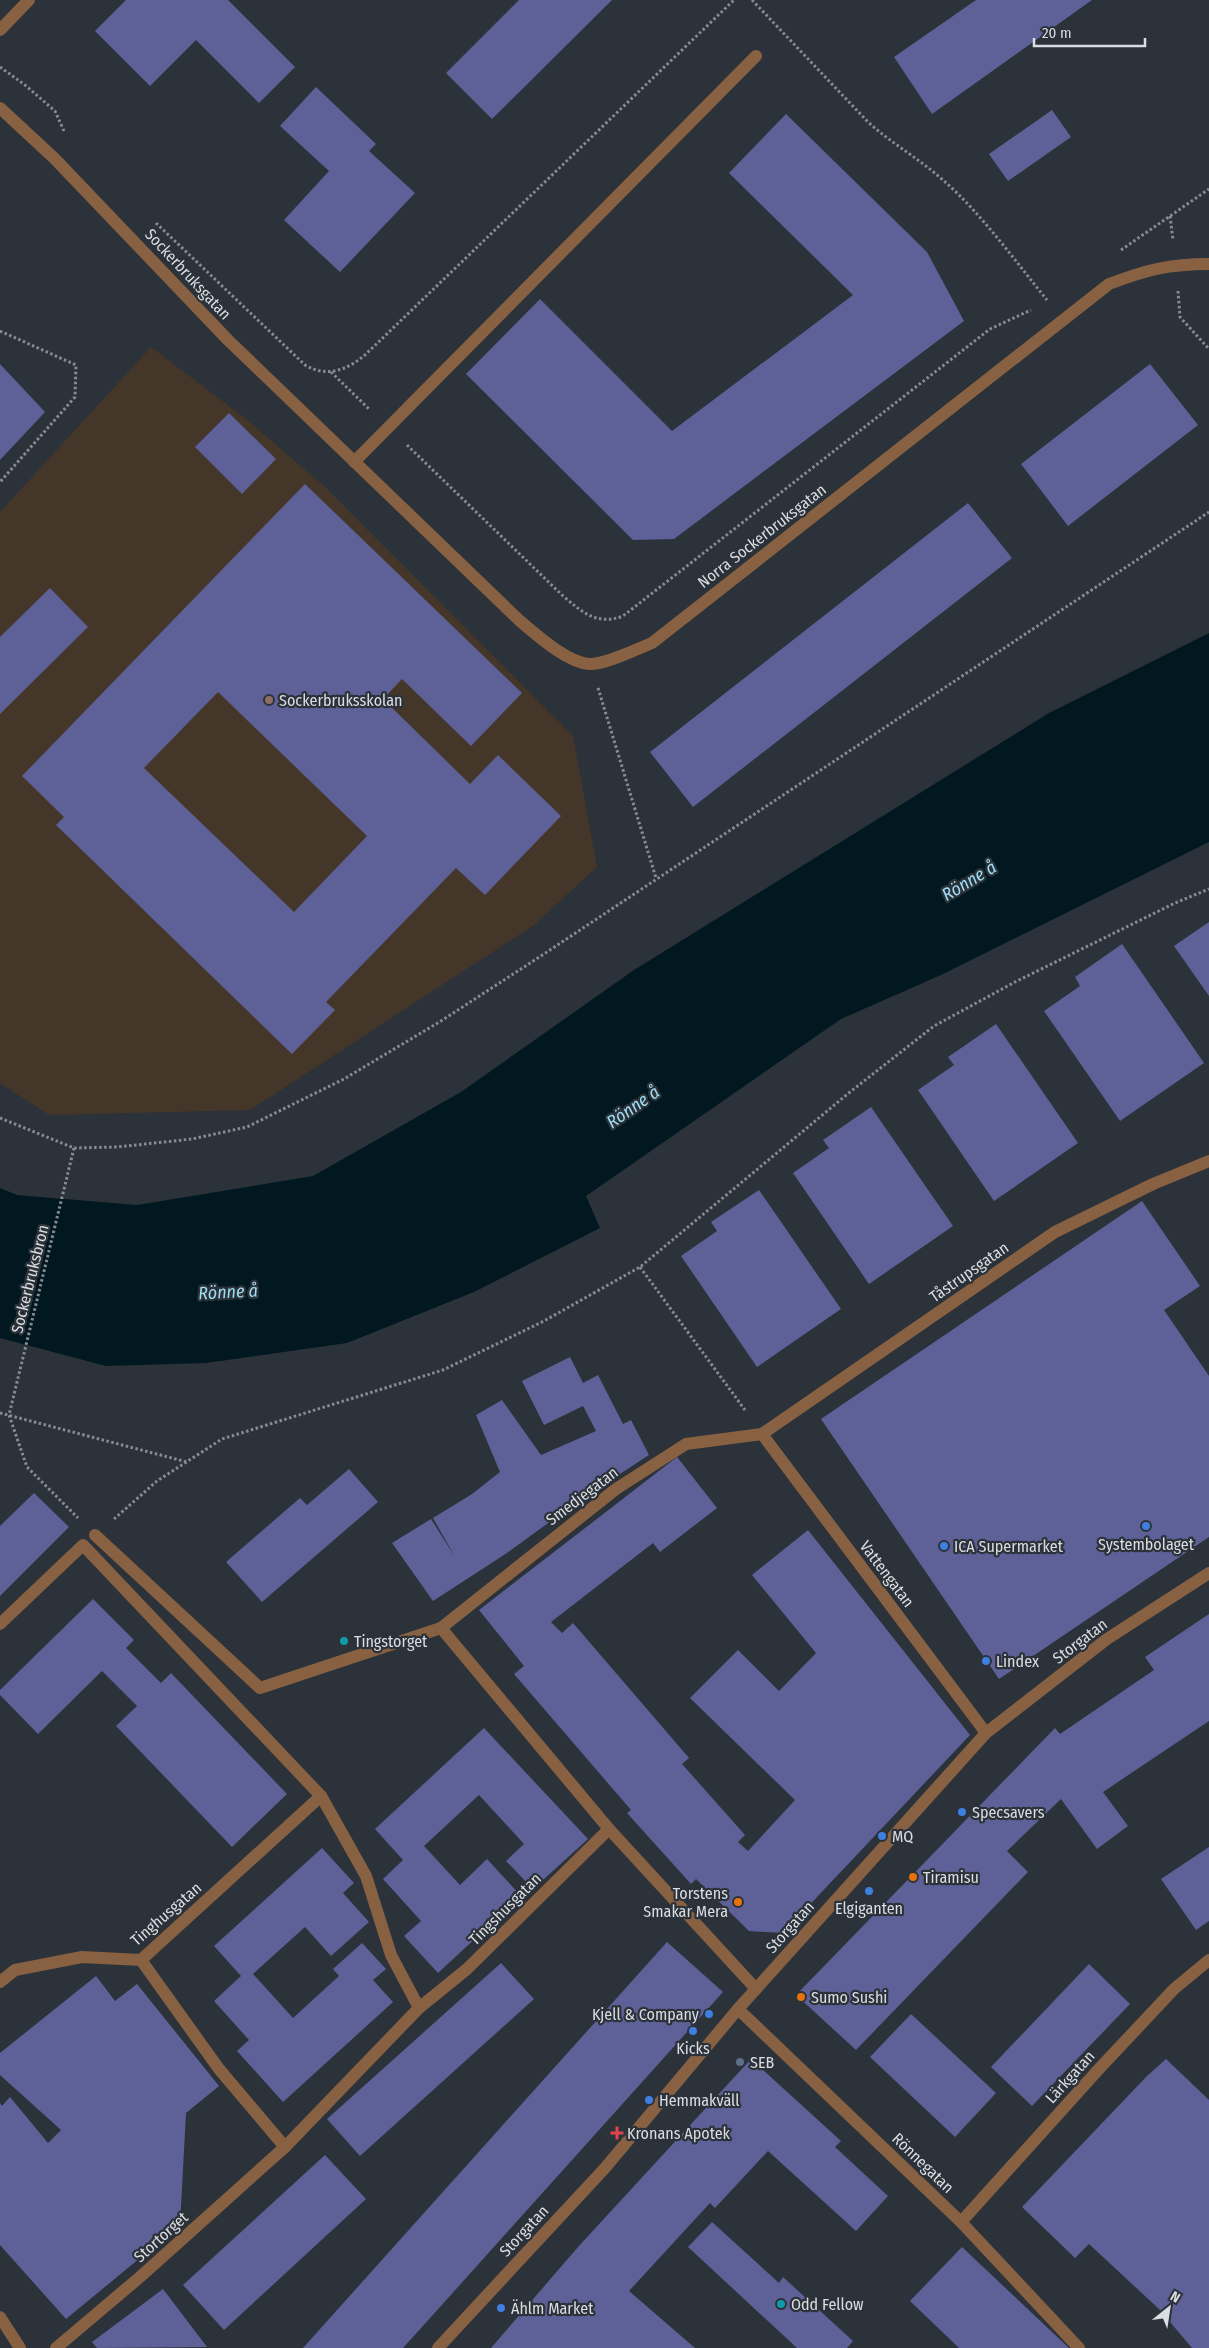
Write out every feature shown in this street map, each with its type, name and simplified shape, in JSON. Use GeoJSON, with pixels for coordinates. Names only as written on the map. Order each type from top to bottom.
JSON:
{"type":"FeatureCollection","features":[{"type":"Feature","properties":{"kind":"street"},"geometry":{"type":"LineString","coordinates":[[0,30],[29,0]]}},
{"type":"Feature","properties":{"kind":"street"},"geometry":{"type":"LineString","coordinates":[[590,664],[564,654],[520,621],[354,462],[756,56]]}},
{"type":"Feature","properties":{"kind":"street","name":"Sockerbruksgatan"},"geometry":{"type":"LineString","coordinates":[[0,108],[54,158],[228,340],[354,462]]}},
{"type":"Feature","properties":{"kind":"street","name":"Norra Sockerbruksgatan"},"geometry":{"type":"LineString","coordinates":[[590,664],[626,654],[652,643],[1108,284],[1139,273],[1176,264],[1209,264]]}},
{"type":"Feature","properties":{"kind":"street","name":"Tåstrupsgatan"},"geometry":{"type":"LineString","coordinates":[[762,1434],[1055,1232],[1153,1184],[1209,1161]]}},
{"type":"Feature","properties":{"kind":"street","name":"Smedjegatan"},"geometry":{"type":"LineString","coordinates":[[441,1628],[616,1489],[686,1444],[762,1434]]}},
{"type":"Feature","properties":{"kind":"street","name":"Vattengatan"},"geometry":{"type":"LineString","coordinates":[[762,1434],[986,1733]]}},
{"type":"Feature","properties":{"kind":"street"},"geometry":{"type":"LineString","coordinates":[[95,1535],[260,1688],[441,1628],[609,1829],[756,1989]]}},
{"type":"Feature","properties":{"kind":"street"},"geometry":{"type":"LineString","coordinates":[[0,1624],[83,1545],[321,1796],[366,1876],[391,1955],[419,2008]]}},
{"type":"Feature","properties":{"kind":"street","name":"Storgatan"},"geometry":{"type":"LineString","coordinates":[[438,2348],[605,2168],[738,2009],[986,1733],[1107,1639],[1209,1574]]}},
{"type":"Feature","properties":{"kind":"street","name":"Tinghusgatan"},"geometry":{"type":"LineString","coordinates":[[0,1982],[15,1970],[82,1957],[141,1960],[321,1796]]}},
{"type":"Feature","properties":{"kind":"street","name":"Tingshusgatan"},"geometry":{"type":"LineString","coordinates":[[285,2147],[419,2008],[467,1969],[609,1829]]}},
{"type":"Feature","properties":{"kind":"street"},"geometry":{"type":"LineString","coordinates":[[141,1960],[219,2069],[285,2147]]}},
{"type":"Feature","properties":{"kind":"street","name":"Lärkgatan"},"geometry":{"type":"LineString","coordinates":[[961,2222],[1174,1989],[1209,1960]]}},
{"type":"Feature","properties":{"kind":"street","name":"Rönnegatan"},"geometry":{"type":"LineString","coordinates":[[738,2009],[961,2222],[1079,2348]]}},
{"type":"Feature","properties":{"kind":"street","name":"Stortorget"},"geometry":{"type":"LineString","coordinates":[[56,2348],[140,2277],[285,2147]]}},
{"type":"Feature","properties":{"kind":"street"},"geometry":{"type":"LineString","coordinates":[[0,2317],[20,2348]]}},
{"type":"Feature","properties":{"kind":"path"},"geometry":{"type":"LineString","coordinates":[[155,222],[304,365],[315,370],[331,372],[348,367],[365,355],[734,0]]}},
{"type":"Feature","properties":{"kind":"path"},"geometry":{"type":"LineString","coordinates":[[752,0],[868,122],[886,138],[944,180],[976,214],[1049,302],[1040,306]]}},
{"type":"Feature","properties":{"kind":"path"},"geometry":{"type":"LineString","coordinates":[[0,67],[25,85],[54,111],[66,134]]}},
{"type":"Feature","properties":{"kind":"path"},"geometry":{"type":"LineString","coordinates":[[1113,256],[1209,189]]}},
{"type":"Feature","properties":{"kind":"path"},"geometry":{"type":"LineString","coordinates":[[331,372],[563,596],[580,611],[594,618],[610,621],[631,610],[990,329],[1032,310]]}},
{"type":"Feature","properties":{"kind":"path"},"geometry":{"type":"LineString","coordinates":[[0,331],[76,365],[75,397],[0,482]]}},
{"type":"Feature","properties":{"kind":"path"},"geometry":{"type":"LineString","coordinates":[[0,1118],[74,1148],[117,1147],[192,1139],[247,1127],[344,1079],[441,1021],[1209,512]]}},
{"type":"Feature","properties":{"kind":"path"},"geometry":{"type":"LineString","coordinates":[[590,664],[656,878]]}},
{"type":"Feature","properties":{"kind":"path"},"geometry":{"type":"LineString","coordinates":[[9,1416],[26,1467],[95,1535],[157,1481],[222,1439],[442,1370],[544,1321],[640,1267],[850,1092],[934,1026],[1033,973],[1175,903],[1209,889]]}},
{"type":"Feature","properties":{"kind":"path","name":"Sockerbruksbron"},"geometry":{"type":"LineString","coordinates":[[9,1416],[74,1148]]}},
{"type":"Feature","properties":{"kind":"path"},"geometry":{"type":"LineString","coordinates":[[640,1267],[762,1434]]}},
{"type":"Feature","properties":{"kind":"path"},"geometry":{"type":"LineString","coordinates":[[0,1413],[188,1462]]}},
{"type":"Feature","properties":{"kind":"shaded area","name":"Sockerbruksskolan"},"geometry":{"type":"Polygon","coordinates":[[[151,347],[245,418],[323,485],[573,736],[597,867],[534,925],[250,1110],[49,1115],[0,1083],[0,512],[151,347]]]}},
{"type":"Feature","properties":{"kind":"water","name":"Rönne å"},"geometry":{"type":"Polygon","coordinates":[[[1209,633],[1209,842],[941,975],[841,1019],[586,1196],[600,1228],[474,1292],[347,1343],[206,1363],[106,1366],[0,1338],[0,1188],[17,1195],[137,1205],[313,1176],[461,1092],[634,970],[1049,713],[1209,633]]]}},
{"type":"Feature","properties":{"kind":"building"},"geometry":{"type":"Polygon","coordinates":[[[126,0],[228,0],[295,67],[259,103],[196,40],[150,86],[95,31],[126,0]]]}},
{"type":"Feature","properties":{"kind":"building"},"geometry":{"type":"Polygon","coordinates":[[[519,0],[612,0],[492,119],[446,73],[519,0]]]}},
{"type":"Feature","properties":{"kind":"building"},"geometry":{"type":"Polygon","coordinates":[[[976,0],[1092,0],[932,114],[894,57],[976,0]]]}},
{"type":"Feature","properties":{"kind":"building"},"geometry":{"type":"Polygon","coordinates":[[[316,87],[376,144],[369,151],[415,193],[340,272],[284,220],[329,171],[280,126],[316,87]]]}},
{"type":"Feature","properties":{"kind":"building"},"geometry":{"type":"Polygon","coordinates":[[[1052,110],[1071,137],[1008,181],[989,154],[1052,110]]]}},
{"type":"Feature","properties":{"kind":"building"},"geometry":{"type":"Polygon","coordinates":[[[786,114],[927,252],[964,321],[674,539],[633,540],[466,374],[540,299],[672,431],[853,295],[729,173],[786,114]]]}},
{"type":"Feature","properties":{"kind":"building"},"geometry":{"type":"Polygon","coordinates":[[[0,364],[45,412],[0,460],[0,364]]]}},
{"type":"Feature","properties":{"kind":"building"},"geometry":{"type":"Polygon","coordinates":[[[1150,364],[1198,425],[1068,526],[1021,464],[1150,364]]]}},
{"type":"Feature","properties":{"kind":"building"},"geometry":{"type":"Polygon","coordinates":[[[229,413],[276,459],[242,494],[195,447],[229,413]]]}},
{"type":"Feature","properties":{"kind":"building"},"geometry":{"type":"Polygon","coordinates":[[[305,484],[522,693],[471,746],[402,679],[383,699],[470,784],[498,755],[561,816],[485,895],[456,868],[326,1002],[335,1010],[292,1054],[56,825],[64,817],[22,776],[305,484]],[[218,692],[144,768],[294,912],[367,836],[218,692]]]}},
{"type":"Feature","properties":{"kind":"building"},"geometry":{"type":"Polygon","coordinates":[[[968,503],[1012,558],[693,807],[650,752],[968,503]]]}},
{"type":"Feature","properties":{"kind":"building"},"geometry":{"type":"Polygon","coordinates":[[[50,588],[88,627],[0,714],[0,637],[50,588]]]}},
{"type":"Feature","properties":{"kind":"building"},"geometry":{"type":"Polygon","coordinates":[[[1209,922],[1209,996],[1174,946],[1209,922]]]}},
{"type":"Feature","properties":{"kind":"building"},"geometry":{"type":"Polygon","coordinates":[[[1122,944],[1204,1063],[1120,1121],[1044,1011],[1080,986],[1075,977],[1122,944]]]}},
{"type":"Feature","properties":{"kind":"building"},"geometry":{"type":"Polygon","coordinates":[[[996,1024],[1078,1143],[994,1201],[918,1090],[954,1065],[948,1057],[996,1024]]]}},
{"type":"Feature","properties":{"kind":"building"},"geometry":{"type":"Polygon","coordinates":[[[871,1107],[953,1226],[869,1284],[793,1173],[829,1148],[823,1140],[871,1107]]]}},
{"type":"Feature","properties":{"kind":"building"},"geometry":{"type":"Polygon","coordinates":[[[759,1190],[841,1309],[757,1367],[681,1256],[717,1231],[711,1222],[759,1190]]]}},
{"type":"Feature","properties":{"kind":"building"},"geometry":{"type":"Polygon","coordinates":[[[1142,1201],[1200,1286],[1164,1310],[1209,1376],[1209,1537],[999,1679],[821,1419],[1142,1201]]]}},
{"type":"Feature","properties":{"kind":"building"},"geometry":{"type":"Polygon","coordinates":[[[570,1357],[583,1383],[598,1375],[623,1424],[631,1420],[649,1455],[577,1502],[507,1553],[433,1601],[392,1543],[431,1519],[455,1557],[433,1518],[472,1494],[500,1472],[476,1415],[502,1400],[541,1455],[596,1431],[583,1406],[544,1425],[522,1381],[570,1357]]]}},
{"type":"Feature","properties":{"kind":"building"},"geometry":{"type":"Polygon","coordinates":[[[677,1457],[717,1508],[660,1552],[653,1543],[551,1622],[562,1633],[573,1623],[689,1758],[682,1764],[745,1835],[738,1842],[748,1851],[795,1800],[690,1698],[738,1650],[779,1691],[816,1653],[752,1575],[808,1530],[970,1735],[783,1933],[749,1931],[696,1879],[691,1884],[627,1813],[631,1810],[514,1674],[524,1666],[479,1610],[677,1457]]]}},
{"type":"Feature","properties":{"kind":"building"},"geometry":{"type":"Polygon","coordinates":[[[349,1469],[378,1502],[262,1602],[226,1562],[300,1498],[307,1505],[349,1469]]]}},
{"type":"Feature","properties":{"kind":"building"},"geometry":{"type":"Polygon","coordinates":[[[34,1493],[69,1527],[0,1596],[0,1526],[34,1493]]]}},
{"type":"Feature","properties":{"kind":"building"},"geometry":{"type":"Polygon","coordinates":[[[93,1599],[134,1640],[126,1648],[161,1683],[171,1673],[287,1794],[232,1847],[116,1726],[137,1706],[102,1671],[38,1734],[0,1695],[0,1690],[93,1599]]]}},
{"type":"Feature","properties":{"kind":"building"},"geometry":{"type":"Polygon","coordinates":[[[1209,1614],[1209,1721],[1103,1792],[1128,1826],[1097,1849],[1061,1799],[1007,1851],[1028,1872],[856,2050],[796,1995],[1055,1728],[1060,1734],[1154,1670],[1145,1657],[1209,1614]]]}},
{"type":"Feature","properties":{"kind":"building"},"geometry":{"type":"Polygon","coordinates":[[[484,1728],[588,1839],[533,1889],[506,1861],[524,1844],[479,1795],[424,1846],[460,1885],[487,1859],[521,1896],[438,1973],[404,1936],[421,1921],[383,1879],[403,1860],[375,1829],[484,1728]]]}},
{"type":"Feature","properties":{"kind":"building"},"geometry":{"type":"Polygon","coordinates":[[[1209,1847],[1209,1921],[1196,1930],[1161,1879],[1209,1847]]]}},
{"type":"Feature","properties":{"kind":"building"},"geometry":{"type":"Polygon","coordinates":[[[322,1848],[354,1883],[343,1893],[369,1922],[331,1956],[305,1927],[253,1974],[293,2018],[339,1976],[333,1969],[362,1943],[386,1969],[373,1980],[393,2002],[283,2102],[237,2051],[249,2040],[214,2001],[241,1976],[214,1946],[322,1848]]]}},
{"type":"Feature","properties":{"kind":"building"},"geometry":{"type":"Polygon","coordinates":[[[667,1942],[723,1992],[403,2348],[303,2348],[667,1942]]]}},
{"type":"Feature","properties":{"kind":"building"},"geometry":{"type":"Polygon","coordinates":[[[501,1963],[534,1999],[360,2156],[327,2119],[501,1963]]]}},
{"type":"Feature","properties":{"kind":"building"},"geometry":{"type":"Polygon","coordinates":[[[1089,1964],[1130,2004],[1032,2106],[991,2067],[1089,1964]]]}},
{"type":"Feature","properties":{"kind":"building"},"geometry":{"type":"Polygon","coordinates":[[[96,1976],[115,2001],[137,1984],[219,2086],[186,2113],[180,2225],[66,2319],[0,2245],[0,2103],[2,2106],[10,2097],[48,2143],[61,2130],[0,2075],[0,2053],[96,1976]]]}},
{"type":"Feature","properties":{"kind":"building"},"geometry":{"type":"Polygon","coordinates":[[[911,2014],[996,2093],[955,2137],[870,2057],[911,2014]]]}},
{"type":"Feature","properties":{"kind":"building"},"geometry":{"type":"Polygon","coordinates":[[[751,2059],[841,2141],[835,2147],[888,2196],[856,2231],[768,2151],[715,2208],[710,2203],[629,2291],[695,2348],[491,2348],[578,2247],[751,2059]]]}},
{"type":"Feature","properties":{"kind":"building"},"geometry":{"type":"Polygon","coordinates":[[[1166,2059],[1209,2100],[1209,2348],[1192,2348],[1159,2309],[1089,2244],[1075,2258],[1022,2207],[1147,2076],[1166,2059]]]}},
{"type":"Feature","properties":{"kind":"building"},"geometry":{"type":"Polygon","coordinates":[[[325,2155],[366,2199],[224,2330],[183,2285],[325,2155]]]}},
{"type":"Feature","properties":{"kind":"building","name":"Odd Fellow"},"geometry":{"type":"Polygon","coordinates":[[[712,2222],[779,2283],[783,2277],[853,2341],[847,2348],[797,2348],[688,2247],[712,2222]]]}},
{"type":"Feature","properties":{"kind":"building"},"geometry":{"type":"Polygon","coordinates":[[[962,2247],[1069,2348],[959,2348],[910,2301],[962,2247]]]}},
{"type":"Feature","properties":{"kind":"building"},"geometry":{"type":"Polygon","coordinates":[[[163,2289],[207,2347],[97,2348],[92,2342],[163,2289]]]}},
{"type":"Feature","properties":{"kind":"place","name":"Sockerbruksskolan"},"geometry":{"type":"Point","coordinates":[269,700]}},
{"type":"Feature","properties":{"kind":"place","name":"Systembolaget"},"geometry":{"type":"Point","coordinates":[1146,1526]}},
{"type":"Feature","properties":{"kind":"place","name":"ICA Supermarket"},"geometry":{"type":"Point","coordinates":[944,1546]}},
{"type":"Feature","properties":{"kind":"place","name":"Tingstorget"},"geometry":{"type":"Point","coordinates":[344,1641]}},
{"type":"Feature","properties":{"kind":"place","name":"Lindex"},"geometry":{"type":"Point","coordinates":[986,1661]}},
{"type":"Feature","properties":{"kind":"place","name":"Specsavers"},"geometry":{"type":"Point","coordinates":[962,1812]}},
{"type":"Feature","properties":{"kind":"place","name":"MQ"},"geometry":{"type":"Point","coordinates":[882,1836]}},
{"type":"Feature","properties":{"kind":"place","name":"Tiramisu"},"geometry":{"type":"Point","coordinates":[913,1877]}},
{"type":"Feature","properties":{"kind":"place","name":"Elgiganten"},"geometry":{"type":"Point","coordinates":[869,1891]}},
{"type":"Feature","properties":{"kind":"place","name":"Torstens Smakar Mera"},"geometry":{"type":"Point","coordinates":[738,1902]}},
{"type":"Feature","properties":{"kind":"place","name":"Sumo Sushi"},"geometry":{"type":"Point","coordinates":[801,1997]}},
{"type":"Feature","properties":{"kind":"place","name":"Kjell & Company"},"geometry":{"type":"Point","coordinates":[709,2014]}},
{"type":"Feature","properties":{"kind":"place","name":"Kicks"},"geometry":{"type":"Point","coordinates":[693,2031]}},
{"type":"Feature","properties":{"kind":"place","name":"SEB"},"geometry":{"type":"Point","coordinates":[740,2062]}},
{"type":"Feature","properties":{"kind":"place","name":"Hemmakväll"},"geometry":{"type":"Point","coordinates":[649,2100]}},
{"type":"Feature","properties":{"kind":"place","name":"Kronans Apotek"},"geometry":{"type":"Point","coordinates":[617,2133]}},
{"type":"Feature","properties":{"kind":"place","name":"Odd Fellow"},"geometry":{"type":"Point","coordinates":[781,2304]}},
{"type":"Feature","properties":{"kind":"place","name":"Ählm Market"},"geometry":{"type":"Point","coordinates":[501,2308]}}]}
